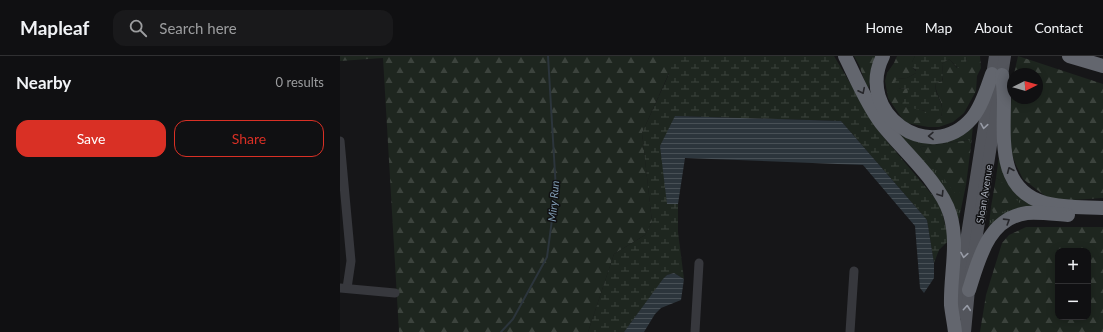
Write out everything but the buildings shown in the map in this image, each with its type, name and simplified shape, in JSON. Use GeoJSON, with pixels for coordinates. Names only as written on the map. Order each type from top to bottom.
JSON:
{"type":"FeatureCollection","features":[{"type":"Feature","properties":{"kind":"highway"},"geometry":{"type":"LineString","coordinates":[[845,56],[877,117],[936,187],[947,205],[954,234],[952,305],[956,332]]}},
{"type":"Feature","properties":{"kind":"highway"},"geometry":{"type":"LineString","coordinates":[[883,56],[878,68],[876,84],[882,107],[888,116],[900,127],[910,133],[920,136],[937,136],[946,134],[968,122],[997,75]]}},
{"type":"Feature","properties":{"kind":"highway"},"geometry":{"type":"LineString","coordinates":[[1069,56],[1103,66]]}},
{"type":"Feature","properties":{"kind":"highway"},"geometry":{"type":"LineString","coordinates":[[997,75],[1004,99],[1004,153],[1017,184],[1027,194],[1045,203],[1103,208]]}},
{"type":"Feature","properties":{"kind":"highway"},"geometry":{"type":"LineString","coordinates":[[969,290],[987,241],[1000,225],[1010,218],[1020,214],[1031,213],[1103,217]]}},
{"type":"Feature","properties":{"kind":"main road","name":"Sloan Avenue"},"geometry":{"type":"LineString","coordinates":[[965,332],[969,290],[997,75],[995,56]]}},
{"type":"Feature","properties":{"kind":"main road","name":"Sloan Avenue"},"geometry":{"type":"LineString","coordinates":[[956,332],[959,286],[997,75],[1005,56]]}},
{"type":"Feature","properties":{"kind":"street"},"geometry":{"type":"LineString","coordinates":[[340,141],[342,180],[351,260],[344,288],[395,293]]}},
{"type":"Feature","properties":{"kind":"street"},"geometry":{"type":"LineString","coordinates":[[695,332],[699,263]]}},
{"type":"Feature","properties":{"kind":"street"},"geometry":{"type":"LineString","coordinates":[[850,332],[854,271]]}},
{"type":"Feature","properties":{"kind":"green space"},"geometry":{"type":"Polygon","coordinates":[[[340,56],[669,56],[669,73],[642,133],[652,222],[645,235],[614,254],[588,332],[399,332],[383,58],[340,61],[340,56]]]}},
{"type":"Feature","properties":{"kind":"green space"},"geometry":{"type":"Polygon","coordinates":[[[669,56],[834,56],[880,133],[940,204],[949,240],[939,250],[934,263],[927,220],[841,121],[675,116],[667,204],[678,204],[678,232],[684,279],[674,273],[667,275],[624,332],[588,332],[614,254],[645,235],[652,222],[642,133],[669,74],[669,56]]]}},
{"type":"Feature","properties":{"kind":"green space"},"geometry":{"type":"Polygon","coordinates":[[[854,56],[876,56],[868,90],[859,65],[854,56]]]}},
{"type":"Feature","properties":{"kind":"green space"},"geometry":{"type":"Polygon","coordinates":[[[897,56],[915,56],[912,62],[912,67],[916,73],[907,78],[897,79],[898,88],[907,89],[909,92],[903,101],[905,107],[919,109],[941,118],[942,107],[936,83],[942,81],[943,79],[942,64],[949,59],[957,68],[966,63],[967,56],[980,56],[981,68],[977,76],[976,91],[964,113],[953,122],[939,127],[928,127],[907,123],[903,120],[888,98],[885,81],[887,73],[897,56]]]}},
{"type":"Feature","properties":{"kind":"green space"},"geometry":{"type":"Polygon","coordinates":[[[915,56],[967,56],[966,63],[963,68],[958,68],[949,59],[942,64],[943,79],[942,81],[936,83],[936,91],[941,102],[942,112],[941,118],[936,120],[933,120],[925,111],[902,106],[908,92],[907,89],[898,88],[894,85],[897,79],[907,78],[916,73],[916,70],[912,67],[912,62],[915,56]]]}},
{"type":"Feature","properties":{"kind":"green space"},"geometry":{"type":"Polygon","coordinates":[[[1018,56],[1103,84],[1103,198],[1073,200],[1049,199],[1023,179],[1008,144],[1011,104],[1043,104],[1043,68],[1015,68],[1018,56]]]}},
{"type":"Feature","properties":{"kind":"green space"},"geometry":{"type":"Polygon","coordinates":[[[973,125],[971,146],[968,140],[920,147],[957,195],[966,185],[957,228],[896,132],[928,140],[973,125]]]}},
{"type":"Feature","properties":{"kind":"green space"},"geometry":{"type":"Polygon","coordinates":[[[969,140],[971,146],[966,185],[957,196],[920,147],[969,140]]]}},
{"type":"Feature","properties":{"kind":"green space"},"geometry":{"type":"Polygon","coordinates":[[[999,155],[1040,209],[988,232],[991,207],[994,215],[1000,180],[996,178],[999,155]]]}},
{"type":"Feature","properties":{"kind":"green space"},"geometry":{"type":"Polygon","coordinates":[[[996,178],[1000,180],[1021,205],[994,215],[991,207],[996,178]]]}},
{"type":"Feature","properties":{"kind":"green space"},"geometry":{"type":"Polygon","coordinates":[[[1026,227],[1103,227],[1103,332],[980,332],[986,295],[1002,243],[1009,235],[1026,227]]]}},
{"type":"Feature","properties":{"kind":"shaded area"},"geometry":{"type":"Polygon","coordinates":[[[675,116],[841,121],[927,220],[934,263],[934,278],[924,293],[920,288],[915,226],[863,165],[685,158],[678,204],[667,204],[660,146],[675,116]]]}},
{"type":"Feature","properties":{"kind":"shaded area"},"geometry":{"type":"Polygon","coordinates":[[[674,273],[684,279],[681,300],[661,308],[655,314],[644,332],[624,332],[663,279],[667,275],[674,273]]]}},
{"type":"Feature","properties":{"kind":"waterway","name":"Miry Run"},"geometry":{"type":"LineString","coordinates":[[501,332],[513,319],[547,257],[556,190],[548,56]]}}]}
